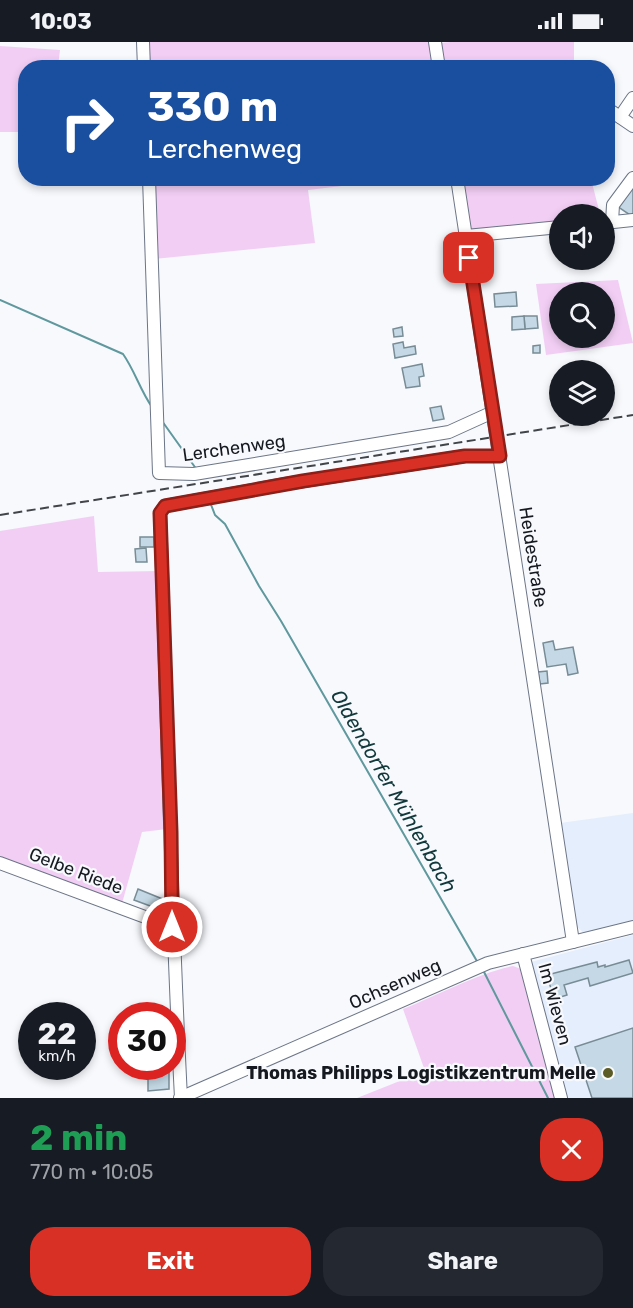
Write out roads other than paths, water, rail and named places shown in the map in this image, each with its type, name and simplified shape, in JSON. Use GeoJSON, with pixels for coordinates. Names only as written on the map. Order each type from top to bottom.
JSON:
{"type":"FeatureCollection","features":[{"type":"Feature","properties":{"kind":"street"},"geometry":{"type":"LineString","coordinates":[[143,42],[144,60]]}},
{"type":"Feature","properties":{"kind":"street"},"geometry":{"type":"LineString","coordinates":[[435,42],[438,60]]}},
{"type":"Feature","properties":{"kind":"street"},"geometry":{"type":"LineString","coordinates":[[620,117],[633,98]]}},
{"type":"Feature","properties":{"kind":"street"},"geometry":{"type":"LineString","coordinates":[[615,114],[633,126]]}},
{"type":"Feature","properties":{"kind":"street"},"geometry":{"type":"LineString","coordinates":[[614,204],[633,178]]}},
{"type":"Feature","properties":{"kind":"street","name":"Lerchenweg"},"geometry":{"type":"LineString","coordinates":[[148,186],[159,473],[194,474],[449,432],[493,412]]}},
{"type":"Feature","properties":{"kind":"street","name":"Heidestraße"},"geometry":{"type":"LineString","coordinates":[[458,186],[573,942]]}},
{"type":"Feature","properties":{"kind":"street"},"geometry":{"type":"LineString","coordinates":[[615,221],[633,220]]}},
{"type":"Feature","properties":{"kind":"street"},"geometry":{"type":"LineString","coordinates":[[466,236],[549,228]]}},
{"type":"Feature","properties":{"kind":"street"},"geometry":{"type":"LineString","coordinates":[[181,1098],[172,927],[171,820],[160,513],[165,506],[315,479],[465,456],[500,456]]}},
{"type":"Feature","properties":{"kind":"street","name":"Gelbe Riede"},"geometry":{"type":"LineString","coordinates":[[0,863],[172,927]]}},
{"type":"Feature","properties":{"kind":"street","name":"Ochsenweg"},"geometry":{"type":"LineString","coordinates":[[181,1098],[488,963],[633,927]]}},
{"type":"Feature","properties":{"kind":"street","name":"Im Wieven"},"geometry":{"type":"LineString","coordinates":[[523,954],[561,1098]]}},
{"type":"Feature","properties":{"kind":"waterway","name":"Oldendorfer Mühlenbach"},"geometry":{"type":"LineString","coordinates":[[0,300],[123,354],[152,407]]}},
{"type":"Feature","properties":{"kind":"waterway","name":"Oldendorfer Mühlenbach"},"geometry":{"type":"LineString","coordinates":[[162,421],[197,470]]}},
{"type":"Feature","properties":{"kind":"waterway","name":"Oldendorfer Mühlenbach"},"geometry":{"type":"LineString","coordinates":[[210,502],[215,515],[225,524],[478,963]]}},
{"type":"Feature","properties":{"kind":"waterway","name":"Oldendorfer Mühlenbach"},"geometry":{"type":"LineString","coordinates":[[483,970],[548,1098]]}},
{"type":"Feature","properties":{"kind":"railway"},"geometry":{"type":"LineString","coordinates":[[0,515],[633,415]]}},
{"type":"Feature","properties":{"kind":"place","name":"Thomas Philipps Logistikzentrum Melle"},"geometry":{"type":"Point","coordinates":[608,1073]}}]}
